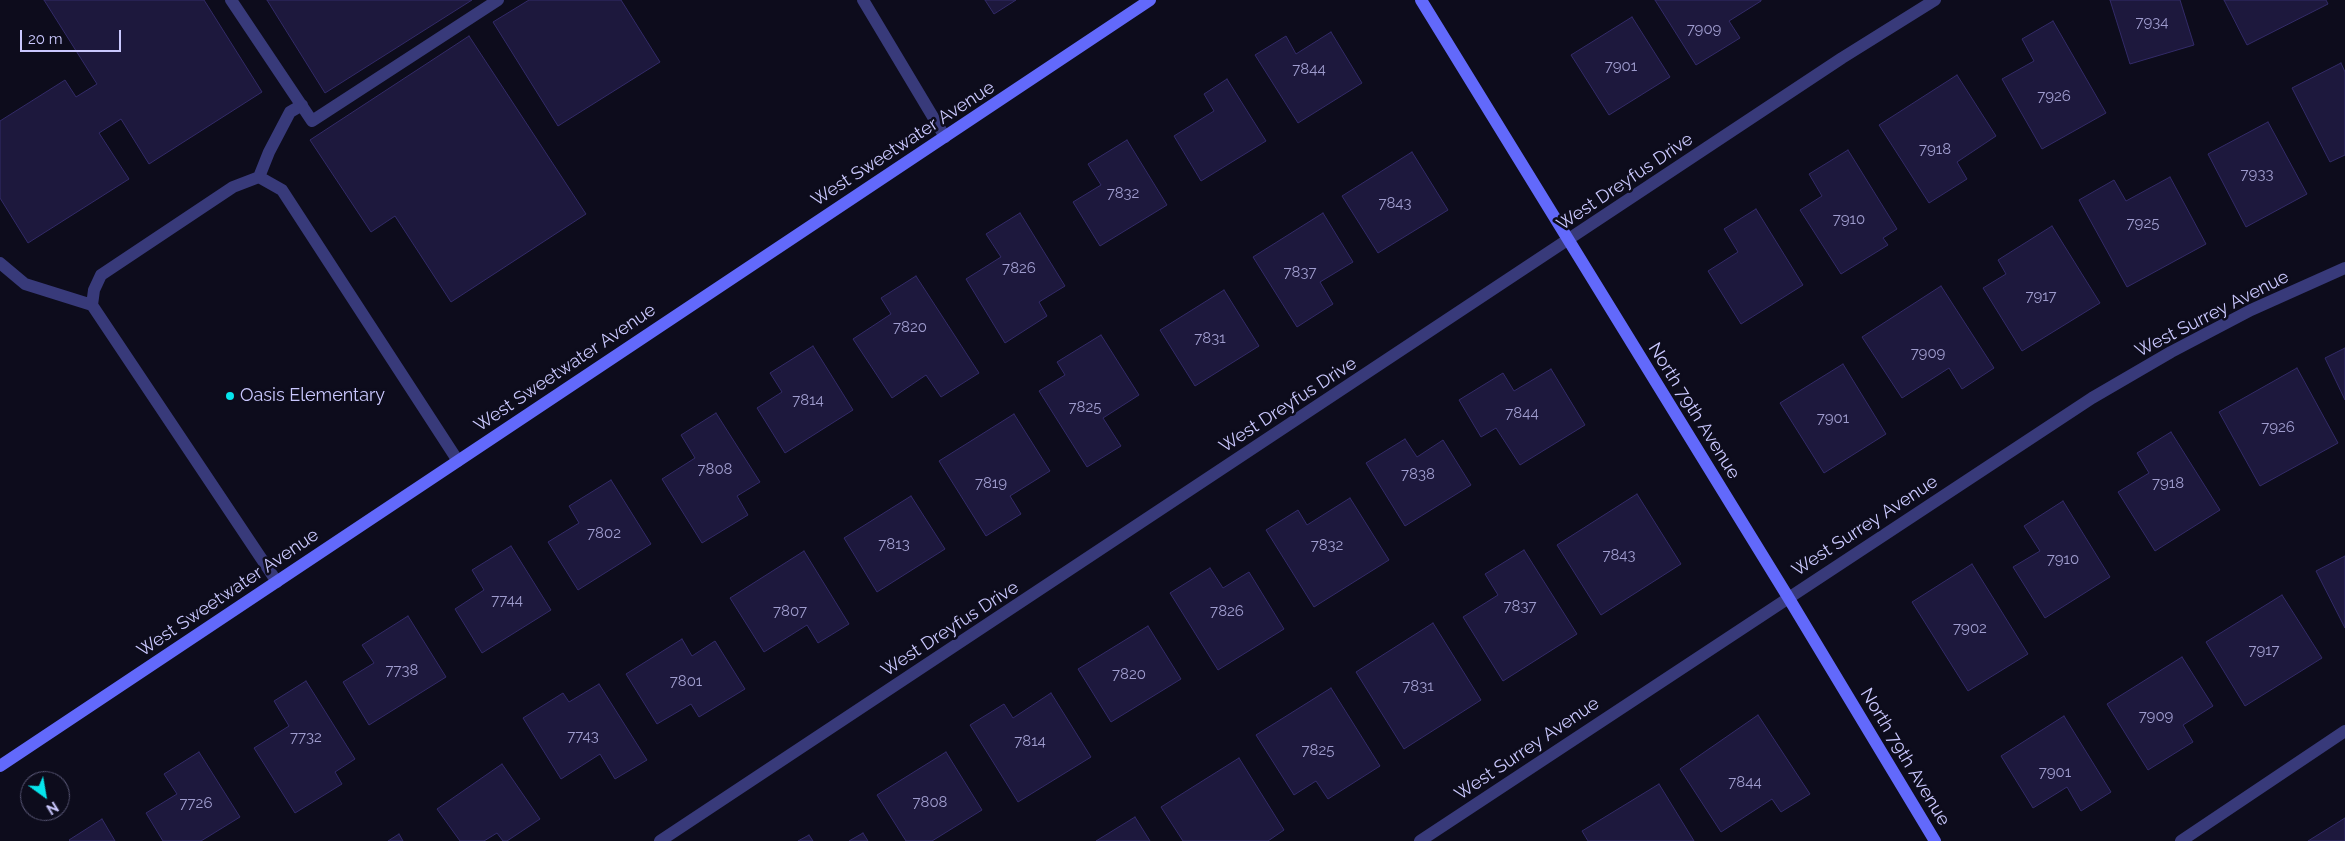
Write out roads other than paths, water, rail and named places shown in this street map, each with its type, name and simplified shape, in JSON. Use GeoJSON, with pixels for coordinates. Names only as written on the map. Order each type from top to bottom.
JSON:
{"type":"FeatureCollection","features":[{"type":"Feature","properties":{"kind":"street"},"geometry":{"type":"LineString","coordinates":[[231,0],[312,121],[498,0]]}},
{"type":"Feature","properties":{"kind":"street"},"geometry":{"type":"LineString","coordinates":[[863,0],[945,137]]}},
{"type":"Feature","properties":{"kind":"street","name":"West Sweetwater Avenue"},"geometry":{"type":"LineString","coordinates":[[0,766],[1150,0]]}},
{"type":"Feature","properties":{"kind":"street","name":"North 79th Avenue"},"geometry":{"type":"LineString","coordinates":[[1421,0],[1788,597],[1935,841]]}},
{"type":"Feature","properties":{"kind":"street","name":"West Dreyfus Drive"},"geometry":{"type":"LineString","coordinates":[[660,841],[1858,48],[1935,0]]}},
{"type":"Feature","properties":{"kind":"street"},"geometry":{"type":"LineString","coordinates":[[92,305],[94,290],[101,275],[233,187],[259,177],[269,152],[290,112],[302,105]]}},
{"type":"Feature","properties":{"kind":"street"},"geometry":{"type":"LineString","coordinates":[[259,177],[282,190],[458,461]]}},
{"type":"Feature","properties":{"kind":"street"},"geometry":{"type":"LineString","coordinates":[[0,263],[26,284],[92,305],[277,582]]}},
{"type":"Feature","properties":{"kind":"street","name":"West Surrey Avenue"},"geometry":{"type":"LineString","coordinates":[[1420,841],[2092,398],[2171,352],[2251,310],[2345,268]]}},
{"type":"Feature","properties":{"kind":"street"},"geometry":{"type":"LineString","coordinates":[[2181,841],[2345,731]]}},
{"type":"Feature","properties":{"kind":"place","name":"Oasis Elementary"},"geometry":{"type":"Point","coordinates":[230,396]}}]}
